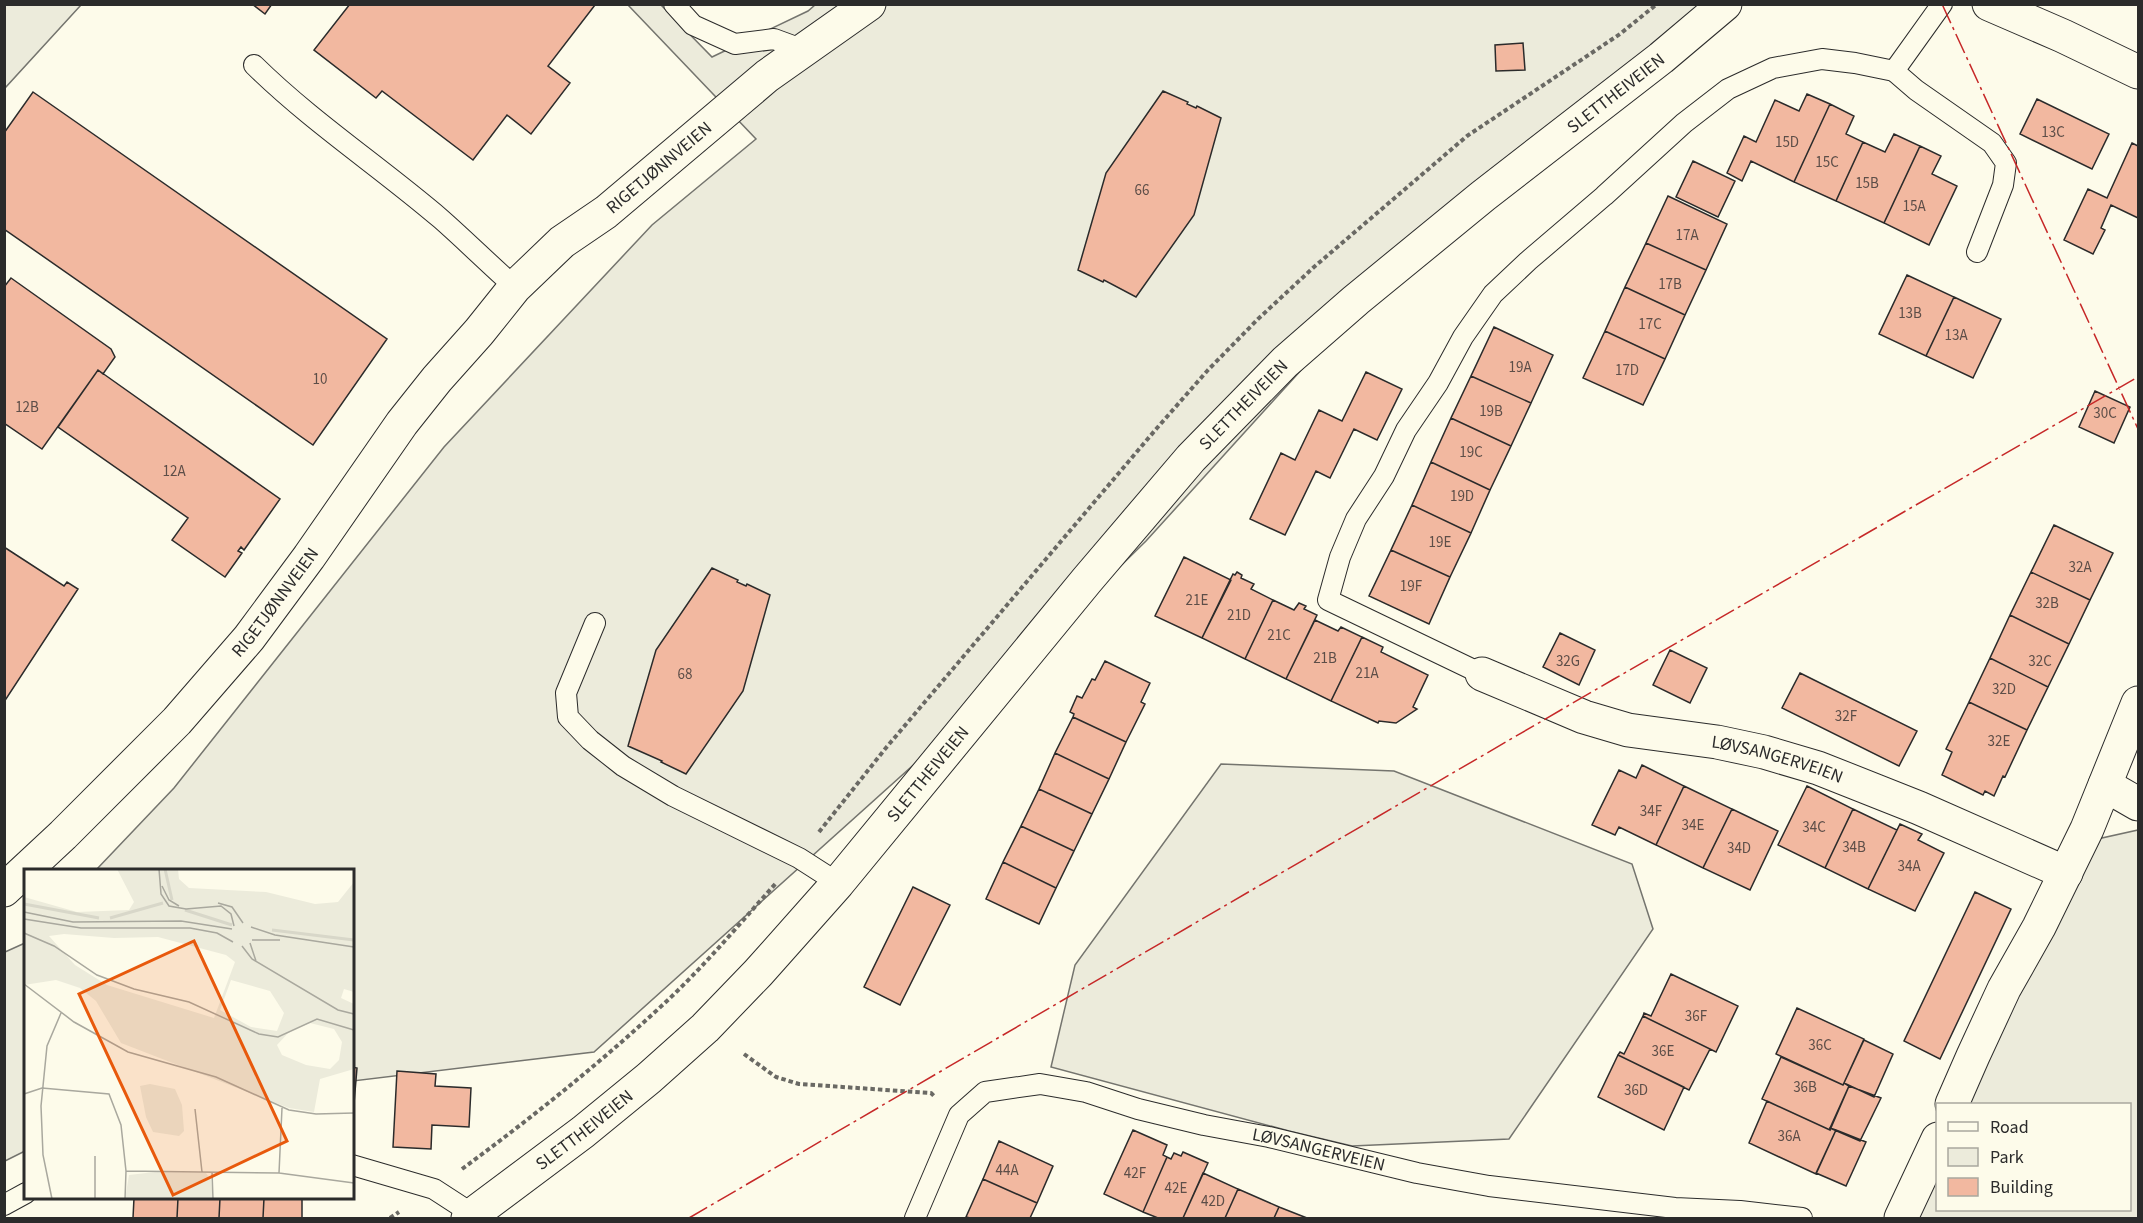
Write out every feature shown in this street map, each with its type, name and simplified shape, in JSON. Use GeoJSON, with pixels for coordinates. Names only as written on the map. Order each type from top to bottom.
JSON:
{"type":"FeatureCollection","features":[{"type":"Feature","properties":{"kind":"street","name":"RIGETJØNNVEIEN"},"geometry":{"type":"LineString","coordinates":[[27,869],[177,722],[249,638],[309,557],[402,423],[515,287],[562,242],[606,212],[740,98],[869,4]]}},
{"type":"Feature","properties":{"kind":"street","name":"SLETTHEIVEIEN"},"geometry":{"type":"LineString","coordinates":[[471,1217],[583,1132],[649,1078],[697,1035],[758,972],[838,883],[1087,580],[1191,458],[1285,362],[1356,300],[1483,196],[1661,58],[1725,4]]}},
{"type":"Feature","properties":{"kind":"street"},"geometry":{"type":"LineString","coordinates":[[1989,4],[2139,72]]}},
{"type":"Feature","properties":{"kind":"street","name":"LØVSANGERVEIEN"},"geometry":{"type":"LineString","coordinates":[[1482,674],[1584,717],[1628,730],[1717,742],[1764,752],[1818,768],[1929,813],[2066,873]]}},
{"type":"Feature","properties":{"kind":"street"},"geometry":{"type":"LineString","coordinates":[[1952,1103],[2004,989],[2066,873],[2139,703]]}},
{"type":"Feature","properties":{"kind":"street"},"geometry":{"type":"LineString","coordinates":[[2105,785],[2139,804]]}},
{"type":"Feature","properties":{"kind":"street","name":"RIGETJØNNVEIEN"},"geometry":{"type":"LineString","coordinates":[[4,890],[24,871]]}},
{"type":"Feature","properties":{"kind":"street"},"geometry":{"type":"LineString","coordinates":[[1901,1218],[1936,1143]]}},
{"type":"Feature","properties":{"kind":"lane"},"geometry":{"type":"LineString","coordinates":[[674,4],[693,25],[735,44],[774,39],[804,50]]}},
{"type":"Feature","properties":{"kind":"lane"},"geometry":{"type":"LineString","coordinates":[[1894,72],[1942,4]]}},
{"type":"Feature","properties":{"kind":"lane"},"geometry":{"type":"LineString","coordinates":[[1482,674],[1328,600],[1340,557],[1356,519],[1384,476],[1406,430],[1438,383],[1463,337],[1493,294],[1684,123],[1728,89],[1773,68],[1822,59],[1855,63],[1894,72],[1992,143],[2006,163],[2003,185],[1977,252]]}},
{"type":"Feature","properties":{"kind":"lane"},"geometry":{"type":"LineString","coordinates":[[254,65],[283,94],[440,219],[515,287]]}},
{"type":"Feature","properties":{"kind":"lane"},"geometry":{"type":"LineString","coordinates":[[595,623],[566,693],[568,717],[590,740],[623,766],[682,800],[799,858],[838,883]]}},
{"type":"Feature","properties":{"kind":"lane","name":"LØVSANGERVEIEN"},"geometry":{"type":"LineString","coordinates":[[915,1218],[959,1115],[985,1092],[1040,1084],[1086,1092],[1138,1109],[1204,1125],[1269,1137],[1417,1173],[1489,1186],[1675,1208],[1740,1211],[1802,1218]]}},
{"type":"Feature","properties":{"kind":"lane","name":"SLETTHEIVEIEN"},"geometry":{"type":"LineString","coordinates":[[354,1166],[434,1189],[471,1217]]}},
{"type":"Feature","properties":{"kind":"lane"},"geometry":{"type":"LineString","coordinates":[[4,1205],[24,1194]]}},
{"type":"Feature","properties":{"kind":"path"},"geometry":{"type":"LineString","coordinates":[[744,1054],[776,1077],[799,1084],[931,1093],[959,1115]]}},
{"type":"Feature","properties":{"kind":"green space"},"geometry":{"type":"Polygon","coordinates":[[[4,5],[81,5],[5,88],[4,5]]]}},
{"type":"Feature","properties":{"kind":"green space"},"geometry":{"type":"Polygon","coordinates":[[[628,5],[661,5],[712,57],[808,11],[815,5],[1708,5],[1313,357],[1146,541],[969,715],[594,1052],[354,1081],[354,869],[97,869],[174,788],[444,447],[652,225],[756,139],[628,5]]]}},
{"type":"Feature","properties":{"kind":"green space"},"geometry":{"type":"Polygon","coordinates":[[[1221,764],[1394,771],[1632,864],[1653,929],[1509,1139],[1352,1146],[1051,1067],[1075,965],[1221,764]]]}},
{"type":"Feature","properties":{"kind":"green space"},"geometry":{"type":"Polygon","coordinates":[[[2138,830],[2138,1218],[1901,1218],[1936,1140],[1936,1211],[2131,1211],[2131,1103],[1953,1103],[2084,842],[2138,830]]]}},
{"type":"Feature","properties":{"kind":"green space"},"geometry":{"type":"Polygon","coordinates":[[[24,943],[24,1152],[5,1161],[5,952],[24,943]]]}},
{"type":"Feature","properties":{"kind":"building"},"geometry":{"type":"Polygon","coordinates":[[[252,4],[272,4],[265,14],[252,4]]]}},
{"type":"Feature","properties":{"kind":"building"},"geometry":{"type":"Polygon","coordinates":[[[350,4],[595,5],[548,66],[570,83],[531,134],[507,115],[473,160],[382,91],[376,98],[314,50],[350,4]]]}},
{"type":"Feature","properties":{"kind":"building"},"geometry":{"type":"Polygon","coordinates":[[[1523,43],[1525,70],[1496,71],[1495,45],[1523,43]]]}},
{"type":"Feature","properties":{"kind":"building"},"geometry":{"type":"Polygon","coordinates":[[[1163,91],[1221,118],[1194,215],[1136,297],[1104,280],[1103,282],[1078,270],[1106,173],[1163,91]]]}},
{"type":"Feature","properties":{"kind":"building"},"geometry":{"type":"Polygon","coordinates":[[[33,92],[387,339],[313,445],[4,229],[4,133],[33,92]]]}},
{"type":"Feature","properties":{"kind":"building"},"geometry":{"type":"Polygon","coordinates":[[[1807,94],[1830,104],[1794,182],[1751,161],[1742,181],[1727,173],[1744,136],[1756,142],[1775,100],[1799,111],[1807,94]]]}},
{"type":"Feature","properties":{"kind":"building"},"geometry":{"type":"Polygon","coordinates":[[[2037,99],[2109,134],[2092,169],[2020,134],[2037,99]]]}},
{"type":"Feature","properties":{"kind":"building"},"geometry":{"type":"Polygon","coordinates":[[[1830,104],[1854,116],[1846,134],[1863,142],[1836,201],[1794,182],[1830,104]]]}},
{"type":"Feature","properties":{"kind":"building"},"geometry":{"type":"Polygon","coordinates":[[[1894,134],[1920,146],[1884,223],[1836,201],[1863,142],[1885,152],[1894,134]]]}},
{"type":"Feature","properties":{"kind":"building"},"geometry":{"type":"Polygon","coordinates":[[[2132,143],[2138,146],[2138,218],[2111,205],[2101,228],[2105,230],[2093,254],[2064,240],[2088,189],[2107,198],[2132,143]]]}},
{"type":"Feature","properties":{"kind":"building"},"geometry":{"type":"Polygon","coordinates":[[[1920,146],[1941,156],[1932,174],[1957,186],[1929,245],[1884,223],[1920,146]]]}},
{"type":"Feature","properties":{"kind":"building"},"geometry":{"type":"Polygon","coordinates":[[[1693,161],[1735,181],[1718,217],[1676,197],[1693,161]]]}},
{"type":"Feature","properties":{"kind":"building"},"geometry":{"type":"Polygon","coordinates":[[[1668,196],[1727,224],[1706,270],[1646,243],[1668,196]]]}},
{"type":"Feature","properties":{"kind":"building"},"geometry":{"type":"Polygon","coordinates":[[[1646,243],[1706,270],[1685,315],[1625,287],[1646,243]]]}},
{"type":"Feature","properties":{"kind":"building"},"geometry":{"type":"Polygon","coordinates":[[[1907,275],[1954,297],[1926,356],[1879,334],[1907,275]]]}},
{"type":"Feature","properties":{"kind":"building"},"geometry":{"type":"Polygon","coordinates":[[[11,278],[111,349],[115,357],[103,374],[98,370],[42,449],[4,423],[4,287],[11,278]]]}},
{"type":"Feature","properties":{"kind":"building"},"geometry":{"type":"Polygon","coordinates":[[[1625,287],[1685,315],[1665,359],[1605,331],[1625,287]]]}},
{"type":"Feature","properties":{"kind":"building"},"geometry":{"type":"Polygon","coordinates":[[[1954,297],[2001,319],[1973,378],[1926,356],[1954,297]]]}},
{"type":"Feature","properties":{"kind":"building"},"geometry":{"type":"Polygon","coordinates":[[[1494,327],[1553,355],[1531,403],[1471,376],[1494,327]]]}},
{"type":"Feature","properties":{"kind":"building"},"geometry":{"type":"Polygon","coordinates":[[[1605,331],[1665,359],[1643,405],[1583,378],[1605,331]]]}},
{"type":"Feature","properties":{"kind":"building"},"geometry":{"type":"Polygon","coordinates":[[[98,370],[280,499],[244,550],[241,547],[238,551],[242,553],[225,577],[172,540],[188,518],[58,427],[98,370]]]}},
{"type":"Feature","properties":{"kind":"building"},"geometry":{"type":"Polygon","coordinates":[[[1366,372],[1402,389],[1377,440],[1354,429],[1330,478],[1316,471],[1285,535],[1250,519],[1281,453],[1295,460],[1319,410],[1342,421],[1366,372]]]}},
{"type":"Feature","properties":{"kind":"building"},"geometry":{"type":"Polygon","coordinates":[[[1471,376],[1531,403],[1511,446],[1451,418],[1471,376]]]}},
{"type":"Feature","properties":{"kind":"building"},"geometry":{"type":"Polygon","coordinates":[[[2095,391],[2130,407],[2114,443],[2079,427],[2095,391]]]}},
{"type":"Feature","properties":{"kind":"building"},"geometry":{"type":"Polygon","coordinates":[[[1451,418],[1511,446],[1490,490],[1431,462],[1451,418]]]}},
{"type":"Feature","properties":{"kind":"building"},"geometry":{"type":"Polygon","coordinates":[[[1431,462],[1490,490],[1471,533],[1412,505],[1431,462]]]}},
{"type":"Feature","properties":{"kind":"building"},"geometry":{"type":"Polygon","coordinates":[[[1412,505],[1471,533],[1450,577],[1391,550],[1412,505]]]}},
{"type":"Feature","properties":{"kind":"building"},"geometry":{"type":"Polygon","coordinates":[[[2054,525],[2113,553],[2090,600],[2031,572],[2054,525]]]}},
{"type":"Feature","properties":{"kind":"building"},"geometry":{"type":"Polygon","coordinates":[[[4,547],[64,586],[67,582],[78,589],[4,702],[4,547]]]}},
{"type":"Feature","properties":{"kind":"building"},"geometry":{"type":"Polygon","coordinates":[[[1391,550],[1450,577],[1429,624],[1369,596],[1391,550]]]}},
{"type":"Feature","properties":{"kind":"building"},"geometry":{"type":"Polygon","coordinates":[[[1184,557],[1231,580],[1202,638],[1155,616],[1184,557]]]}},
{"type":"Feature","properties":{"kind":"building"},"geometry":{"type":"Polygon","coordinates":[[[712,568],[738,580],[737,582],[746,586],[747,584],[770,595],[743,691],[686,774],[628,746],[656,650],[712,568]]]}},
{"type":"Feature","properties":{"kind":"building"},"geometry":{"type":"Polygon","coordinates":[[[1237,572],[1242,575],[1241,578],[1254,584],[1251,589],[1273,600],[1245,659],[1202,638],[1233,574],[1237,572]]]}},
{"type":"Feature","properties":{"kind":"building"},"geometry":{"type":"Polygon","coordinates":[[[2031,572],[2090,600],[2069,644],[2010,615],[2031,572]]]}},
{"type":"Feature","properties":{"kind":"building"},"geometry":{"type":"Polygon","coordinates":[[[1273,600],[1294,610],[1299,603],[1306,606],[1304,609],[1317,615],[1286,679],[1245,659],[1273,600]]]}},
{"type":"Feature","properties":{"kind":"building"},"geometry":{"type":"Polygon","coordinates":[[[2010,615],[2069,644],[2048,687],[1990,658],[2010,615]]]}},
{"type":"Feature","properties":{"kind":"building"},"geometry":{"type":"Polygon","coordinates":[[[1315,620],[1338,631],[1341,627],[1362,637],[1331,701],[1286,679],[1315,620]]]}},
{"type":"Feature","properties":{"kind":"building"},"geometry":{"type":"Polygon","coordinates":[[[1560,633],[1595,650],[1579,685],[1543,667],[1560,633]]]}},
{"type":"Feature","properties":{"kind":"building"},"geometry":{"type":"Polygon","coordinates":[[[1362,637],[1383,647],[1381,652],[1428,675],[1413,707],[1417,709],[1396,723],[1379,721],[1378,723],[1331,701],[1362,637]]]}},
{"type":"Feature","properties":{"kind":"building"},"geometry":{"type":"Polygon","coordinates":[[[1670,650],[1707,668],[1690,703],[1653,685],[1670,650]]]}},
{"type":"Feature","properties":{"kind":"building"},"geometry":{"type":"Polygon","coordinates":[[[1990,658],[2048,687],[2027,730],[1969,702],[1990,658]]]}},
{"type":"Feature","properties":{"kind":"building"},"geometry":{"type":"Polygon","coordinates":[[[1105,661],[1150,683],[1141,702],[1145,704],[1126,742],[1073,717],[1074,714],[1070,712],[1077,696],[1082,698],[1105,661]]]}},
{"type":"Feature","properties":{"kind":"building"},"geometry":{"type":"Polygon","coordinates":[[[1800,673],[1917,731],[1899,766],[1782,708],[1800,673]]]}},
{"type":"Feature","properties":{"kind":"building"},"geometry":{"type":"Polygon","coordinates":[[[1969,702],[2027,730],[1994,796],[1985,791],[1983,795],[1942,775],[1952,752],[1946,749],[1969,702]]]}},
{"type":"Feature","properties":{"kind":"building"},"geometry":{"type":"Polygon","coordinates":[[[1073,717],[1126,742],[1109,779],[1055,753],[1073,717]]]}},
{"type":"Feature","properties":{"kind":"building"},"geometry":{"type":"Polygon","coordinates":[[[1055,753],[1109,779],[1092,814],[1039,789],[1055,753]]]}},
{"type":"Feature","properties":{"kind":"building"},"geometry":{"type":"Polygon","coordinates":[[[1642,765],[1684,786],[1656,845],[1619,827],[1615,835],[1592,825],[1619,770],[1636,778],[1642,765]]]}},
{"type":"Feature","properties":{"kind":"building"},"geometry":{"type":"Polygon","coordinates":[[[1684,786],[1732,809],[1703,868],[1656,845],[1684,786]]]}},
{"type":"Feature","properties":{"kind":"building"},"geometry":{"type":"Polygon","coordinates":[[[1807,786],[1853,809],[1825,868],[1778,845],[1807,786]]]}},
{"type":"Feature","properties":{"kind":"building"},"geometry":{"type":"Polygon","coordinates":[[[1039,789],[1092,814],[1074,851],[1021,826],[1039,789]]]}},
{"type":"Feature","properties":{"kind":"building"},"geometry":{"type":"Polygon","coordinates":[[[1732,809],[1778,831],[1750,890],[1703,868],[1732,809]]]}},
{"type":"Feature","properties":{"kind":"building"},"geometry":{"type":"Polygon","coordinates":[[[1853,809],[1897,830],[1868,889],[1825,868],[1853,809]]]}},
{"type":"Feature","properties":{"kind":"building"},"geometry":{"type":"Polygon","coordinates":[[[1900,824],[1922,834],[1918,840],[1944,853],[1915,911],[1868,889],[1900,824]]]}},
{"type":"Feature","properties":{"kind":"building"},"geometry":{"type":"Polygon","coordinates":[[[1021,826],[1074,851],[1056,888],[1003,862],[1021,826]]]}},
{"type":"Feature","properties":{"kind":"building"},"geometry":{"type":"Polygon","coordinates":[[[1003,862],[1056,888],[1039,924],[986,899],[1003,862]]]}},
{"type":"Feature","properties":{"kind":"building"},"geometry":{"type":"Polygon","coordinates":[[[913,887],[950,905],[900,1005],[864,987],[913,887]]]}},
{"type":"Feature","properties":{"kind":"building"},"geometry":{"type":"Polygon","coordinates":[[[1975,892],[2011,909],[1940,1059],[1904,1041],[1975,892]]]}},
{"type":"Feature","properties":{"kind":"building"},"geometry":{"type":"Polygon","coordinates":[[[1671,974],[1738,1006],[1716,1052],[1643,1016],[1644,1013],[1651,1016],[1671,974]]]}},
{"type":"Feature","properties":{"kind":"building"},"geometry":{"type":"Polygon","coordinates":[[[1797,1008],[1864,1039],[1843,1085],[1776,1054],[1797,1008]]]}},
{"type":"Feature","properties":{"kind":"building"},"geometry":{"type":"Polygon","coordinates":[[[1643,1016],[1710,1049],[1689,1090],[1618,1055],[1620,1052],[1624,1054],[1643,1016]]]}},
{"type":"Feature","properties":{"kind":"building"},"geometry":{"type":"Polygon","coordinates":[[[1864,1040],[1893,1054],[1874,1097],[1844,1083],[1864,1040]]]}},
{"type":"Feature","properties":{"kind":"building"},"geometry":{"type":"Polygon","coordinates":[[[1618,1055],[1684,1087],[1664,1130],[1598,1097],[1618,1055]]]}},
{"type":"Feature","properties":{"kind":"building"},"geometry":{"type":"Polygon","coordinates":[[[1781,1057],[1849,1086],[1830,1130],[1762,1099],[1781,1057]]]}},
{"type":"Feature","properties":{"kind":"building"},"geometry":{"type":"Polygon","coordinates":[[[354,1067],[357,1068],[354,1103],[354,1067]]]}},
{"type":"Feature","properties":{"kind":"building"},"geometry":{"type":"Polygon","coordinates":[[[397,1071],[436,1074],[435,1086],[471,1088],[469,1127],[432,1125],[431,1149],[393,1147],[397,1071]]]}},
{"type":"Feature","properties":{"kind":"building"},"geometry":{"type":"Polygon","coordinates":[[[1849,1086],[1881,1098],[1860,1141],[1830,1128],[1849,1086]]]}},
{"type":"Feature","properties":{"kind":"building"},"geometry":{"type":"Polygon","coordinates":[[[1767,1101],[1830,1130],[1830,1128],[1836,1130],[1816,1174],[1749,1143],[1767,1101]]]}},
{"type":"Feature","properties":{"kind":"building"},"geometry":{"type":"Polygon","coordinates":[[[1133,1130],[1167,1145],[1163,1155],[1167,1157],[1143,1212],[1104,1194],[1133,1130]]]}},
{"type":"Feature","properties":{"kind":"building"},"geometry":{"type":"Polygon","coordinates":[[[1836,1130],[1866,1142],[1846,1186],[1816,1173],[1836,1130]]]}},
{"type":"Feature","properties":{"kind":"building"},"geometry":{"type":"Polygon","coordinates":[[[999,1141],[1053,1166],[1037,1203],[983,1179],[999,1141]]]}},
{"type":"Feature","properties":{"kind":"building"},"geometry":{"type":"Polygon","coordinates":[[[1183,1152],[1208,1163],[1183,1218],[1158,1218],[1143,1212],[1167,1157],[1171,1159],[1174,1153],[1181,1156],[1183,1152]]]}},
{"type":"Feature","properties":{"kind":"building"},"geometry":{"type":"Polygon","coordinates":[[[1203,1173],[1238,1189],[1225,1218],[1183,1218],[1203,1173]]]}},
{"type":"Feature","properties":{"kind":"building"},"geometry":{"type":"Polygon","coordinates":[[[983,1179],[1037,1203],[1030,1218],[966,1217],[983,1179]]]}},
{"type":"Feature","properties":{"kind":"building"},"geometry":{"type":"Polygon","coordinates":[[[1238,1189],[1279,1207],[1274,1218],[1225,1218],[1238,1189]]]}},
{"type":"Feature","properties":{"kind":"building"},"geometry":{"type":"Polygon","coordinates":[[[134,1199],[178,1199],[177,1218],[133,1218],[134,1199]]]}},
{"type":"Feature","properties":{"kind":"building"},"geometry":{"type":"Polygon","coordinates":[[[178,1199],[220,1199],[219,1218],[177,1218],[178,1199]]]}},
{"type":"Feature","properties":{"kind":"building"},"geometry":{"type":"Polygon","coordinates":[[[220,1199],[264,1199],[263,1218],[219,1218],[220,1199]]]}},
{"type":"Feature","properties":{"kind":"building"},"geometry":{"type":"Polygon","coordinates":[[[264,1199],[302,1199],[302,1218],[263,1218],[264,1199]]]}},
{"type":"Feature","properties":{"kind":"building"},"geometry":{"type":"Polygon","coordinates":[[[1279,1207],[1307,1218],[1274,1218],[1279,1207]]]}},
{"type":"Feature","properties":{"kind":"power"},"geometry":{"type":"LineString","coordinates":[[1942,4],[2138,429]]}},
{"type":"Feature","properties":{"kind":"power"},"geometry":{"type":"LineString","coordinates":[[689,1218],[1614,679],[2138,377]]}}]}
